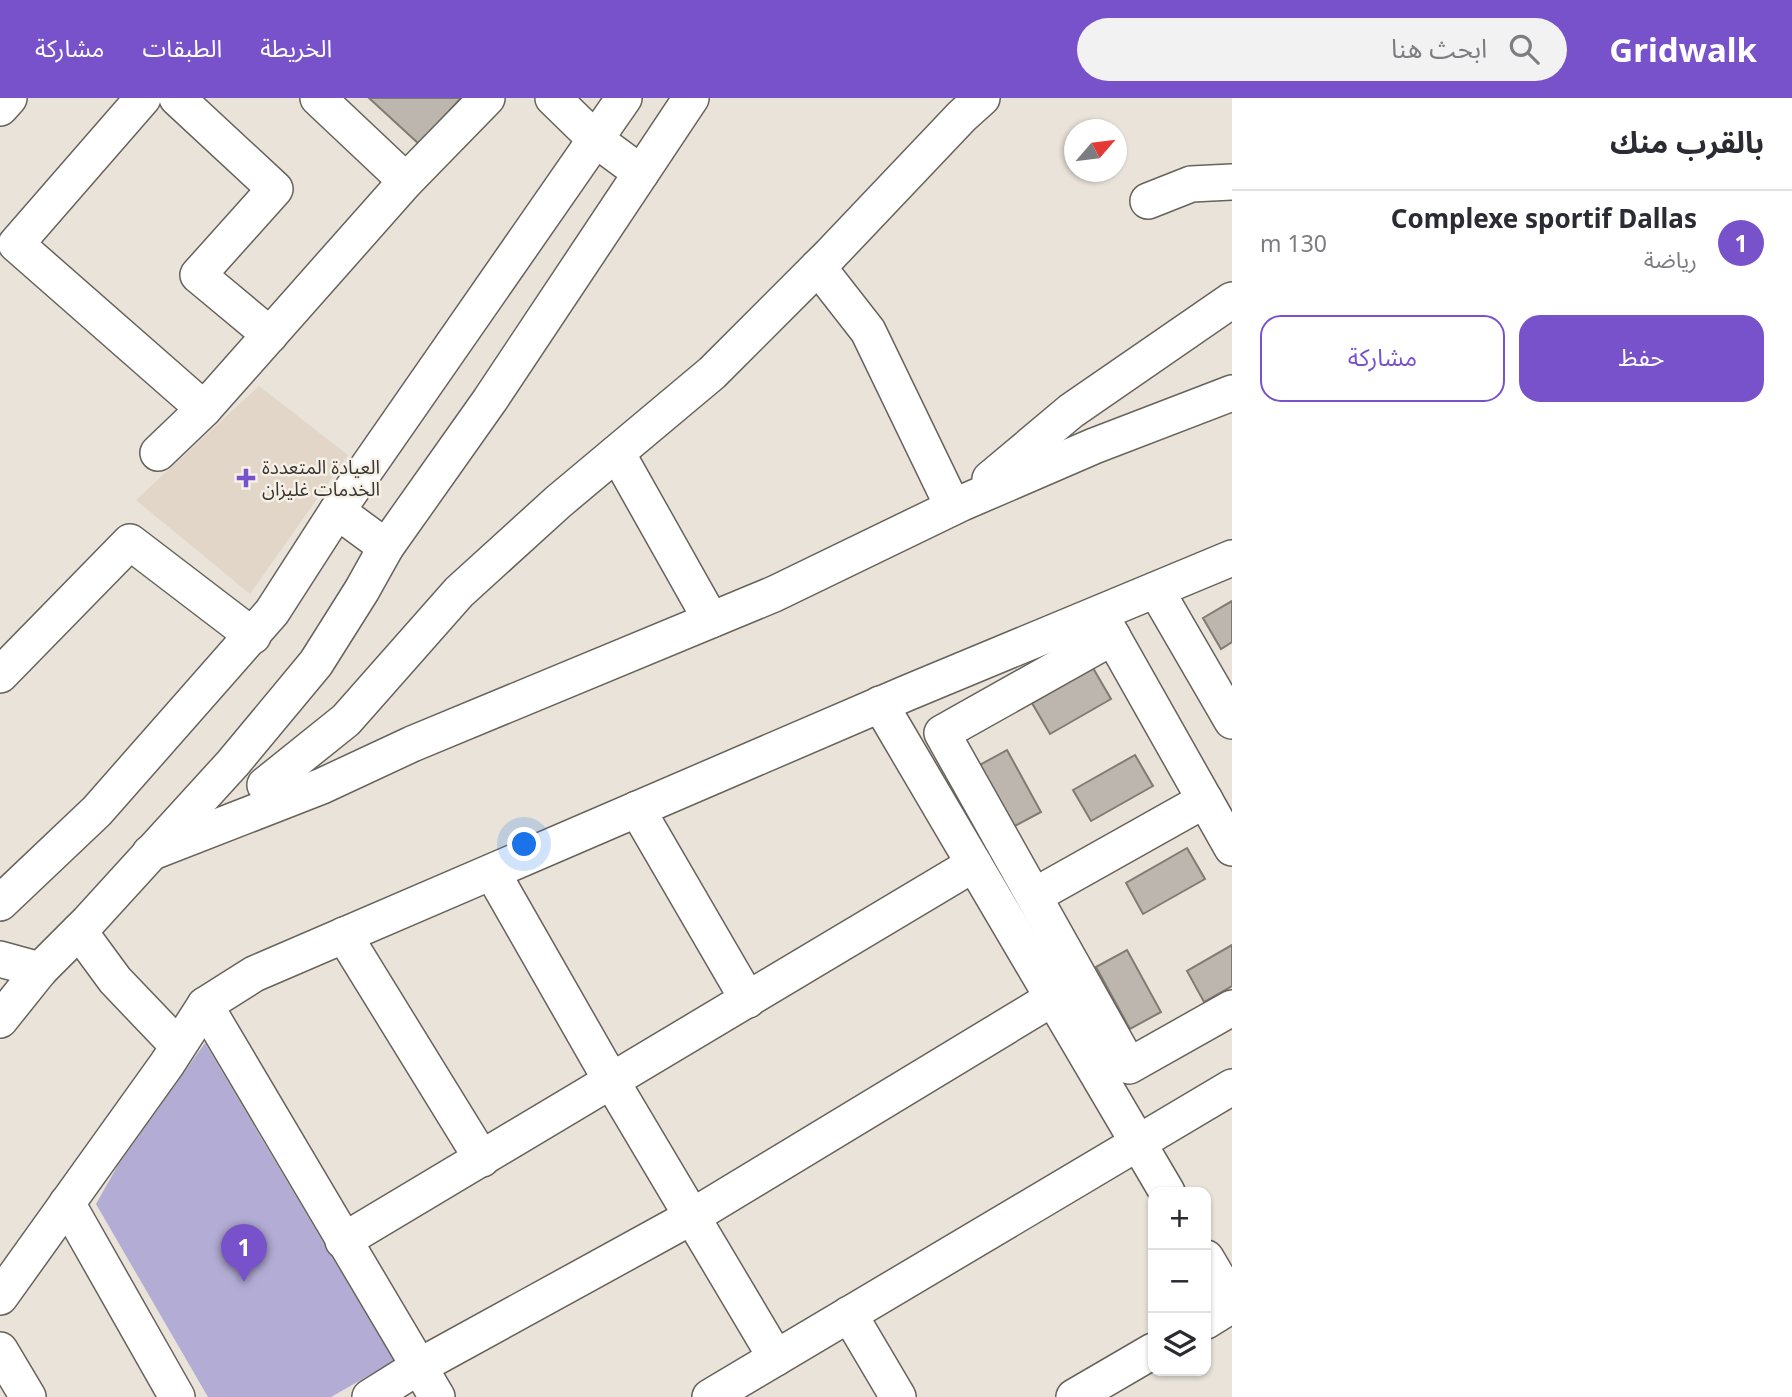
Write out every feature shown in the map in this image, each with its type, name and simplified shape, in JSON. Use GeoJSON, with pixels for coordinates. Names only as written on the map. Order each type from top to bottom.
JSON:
{"type":"FeatureCollection","features":[{"type":"Feature","properties":{"kind":"street"},"geometry":{"type":"LineString","coordinates":[[0,108],[9,98]]}},
{"type":"Feature","properties":{"kind":"street"},"geometry":{"type":"LineString","coordinates":[[143,98],[16,244],[204,409]]}},
{"type":"Feature","properties":{"kind":"street"},"geometry":{"type":"LineString","coordinates":[[177,98],[275,188],[198,275],[270,335]]}},
{"type":"Feature","properties":{"kind":"street"},"geometry":{"type":"LineString","coordinates":[[318,98],[406,181]]}},
{"type":"Feature","properties":{"kind":"street"},"geometry":{"type":"LineString","coordinates":[[158,453],[204,409],[406,181],[487,98]]}},
{"type":"Feature","properties":{"kind":"street"},"geometry":{"type":"LineString","coordinates":[[552,98],[595,139],[640,173]]}},
{"type":"Feature","properties":{"kind":"street"},"geometry":{"type":"LineString","coordinates":[[0,903],[97,811],[272,612],[338,511],[624,98]]}},
{"type":"Feature","properties":{"kind":"street"},"geometry":{"type":"LineString","coordinates":[[0,1020],[40,970],[233,763],[316,663],[386,547],[490,400],[691,98]]}},
{"type":"Feature","properties":{"kind":"street"},"geometry":{"type":"LineString","coordinates":[[265,785],[346,720],[459,592],[712,373],[982,98]]}},
{"type":"Feature","properties":{"kind":"street"},"geometry":{"type":"LineString","coordinates":[[1148,201],[1191,184],[1232,182]]}},
{"type":"Feature","properties":{"kind":"street"},"geometry":{"type":"LineString","coordinates":[[818,267],[868,331],[957,505]]}},
{"type":"Feature","properties":{"kind":"street"},"geometry":{"type":"LineString","coordinates":[[957,505],[1071,411],[1232,300]]}},
{"type":"Feature","properties":{"kind":"street"},"geometry":{"type":"LineString","coordinates":[[150,853],[322,786],[412,744],[774,594],[957,505],[1094,446],[1232,393]]}},
{"type":"Feature","properties":{"kind":"street"},"geometry":{"type":"LineString","coordinates":[[617,453],[711,620]]}},
{"type":"Feature","properties":{"kind":"street"},"geometry":{"type":"LineString","coordinates":[[338,511],[386,547]]}},
{"type":"Feature","properties":{"kind":"street"},"geometry":{"type":"LineString","coordinates":[[0,675],[131,542],[253,636]]}},
{"type":"Feature","properties":{"kind":"street"},"geometry":{"type":"LineString","coordinates":[[1232,558],[1156,590],[942,733],[1129,1066],[1232,1008]]}},
{"type":"Feature","properties":{"kind":"street"},"geometry":{"type":"LineString","coordinates":[[1156,590],[1232,721]]}},
{"type":"Feature","properties":{"kind":"street"},"geometry":{"type":"LineString","coordinates":[[0,1297],[205,1005],[254,974],[880,704],[1106,625]]}},
{"type":"Feature","properties":{"kind":"street"},"geometry":{"type":"LineString","coordinates":[[1106,625],[1232,848]]}},
{"type":"Feature","properties":{"kind":"street"},"geometry":{"type":"LineString","coordinates":[[880,704],[1164,1187]]}},
{"type":"Feature","properties":{"kind":"street"},"geometry":{"type":"LineString","coordinates":[[233,763],[265,785],[322,786]]}},
{"type":"Feature","properties":{"kind":"street"},"geometry":{"type":"LineString","coordinates":[[1034,896],[1205,800]]}},
{"type":"Feature","properties":{"kind":"street"},"geometry":{"type":"LineString","coordinates":[[637,809],[748,1000]]}},
{"type":"Feature","properties":{"kind":"street"},"geometry":{"type":"LineString","coordinates":[[343,1241],[974,864]]}},
{"type":"Feature","properties":{"kind":"street"},"geometry":{"type":"LineString","coordinates":[[492,872],[611,1082],[776,1358]]}},
{"type":"Feature","properties":{"kind":"street"},"geometry":{"type":"LineString","coordinates":[[79,931],[115,980],[178,1046]]}},
{"type":"Feature","properties":{"kind":"street"},"geometry":{"type":"LineString","coordinates":[[344,935],[482,1159]]}},
{"type":"Feature","properties":{"kind":"street"},"geometry":{"type":"LineString","coordinates":[[0,958],[40,970]]}},
{"type":"Feature","properties":{"kind":"street"},"geometry":{"type":"LineString","coordinates":[[370,1397],[418,1367],[693,1216],[1053,998]]}},
{"type":"Feature","properties":{"kind":"street"},"geometry":{"type":"LineString","coordinates":[[205,1005],[437,1397]]}},
{"type":"Feature","properties":{"kind":"street"},"geometry":{"type":"LineString","coordinates":[[710,1397],[1232,1087]]}},
{"type":"Feature","properties":{"kind":"street"},"geometry":{"type":"LineString","coordinates":[[66,1203],[177,1397]]}},
{"type":"Feature","properties":{"kind":"street"},"geometry":{"type":"LineString","coordinates":[[1211,1267],[1232,1304],[1211,1318]]}},
{"type":"Feature","properties":{"kind":"street"},"geometry":{"type":"LineString","coordinates":[[849,1314],[898,1397]]}},
{"type":"Feature","properties":{"kind":"street"},"geometry":{"type":"LineString","coordinates":[[0,1350],[28,1397]]}},
{"type":"Feature","properties":{"kind":"street"},"geometry":{"type":"LineString","coordinates":[[1074,1397],[1148,1354]]}},
{"type":"Feature","properties":{"kind":"shaded area","name":"العيادة المتعددة الخدمات غليزان"},"geometry":{"type":"Polygon","coordinates":[[[259,386],[348,455],[250,594],[136,500],[259,386]]]}},
{"type":"Feature","properties":{"kind":"shaded area"},"geometry":{"type":"Polygon","coordinates":[[[205,1043],[394,1361],[331,1397],[208,1397],[96,1204],[118,1165],[205,1043]]]}},
{"type":"Feature","properties":{"kind":"building"},"geometry":{"type":"Polygon","coordinates":[[[369,98],[461,98],[419,144],[369,98]]]}},
{"type":"Feature","properties":{"kind":"building"},"geometry":{"type":"Polygon","coordinates":[[[1232,601],[1232,642],[1221,649],[1203,618],[1232,601]]]}},
{"type":"Feature","properties":{"kind":"building"},"geometry":{"type":"Polygon","coordinates":[[[1093,668],[1111,699],[1050,734],[1032,703],[1093,668]]]}},
{"type":"Feature","properties":{"kind":"building"},"geometry":{"type":"Polygon","coordinates":[[[1007,750],[1041,812],[1009,829],[976,767],[1007,750]]]}},
{"type":"Feature","properties":{"kind":"building"},"geometry":{"type":"Polygon","coordinates":[[[1135,755],[1153,786],[1091,821],[1073,790],[1135,755]]]}},
{"type":"Feature","properties":{"kind":"building"},"geometry":{"type":"Polygon","coordinates":[[[1187,848],[1205,879],[1143,914],[1126,883],[1187,848]]]}},
{"type":"Feature","properties":{"kind":"building"},"geometry":{"type":"Polygon","coordinates":[[[1232,945],[1232,986],[1204,1002],[1187,971],[1232,945]]]}},
{"type":"Feature","properties":{"kind":"building"},"geometry":{"type":"Polygon","coordinates":[[[1127,950],[1161,1012],[1130,1029],[1096,967],[1127,950]]]}},
{"type":"Feature","properties":{"kind":"place","name":"العيادة المتعددة الخدمات غليزان"},"geometry":{"type":"Point","coordinates":[246,478]}},
{"type":"Feature","properties":{"kind":"place","name":"Complexe sportif Dallas"},"geometry":{"type":"Point","coordinates":[244,1282]}}]}
